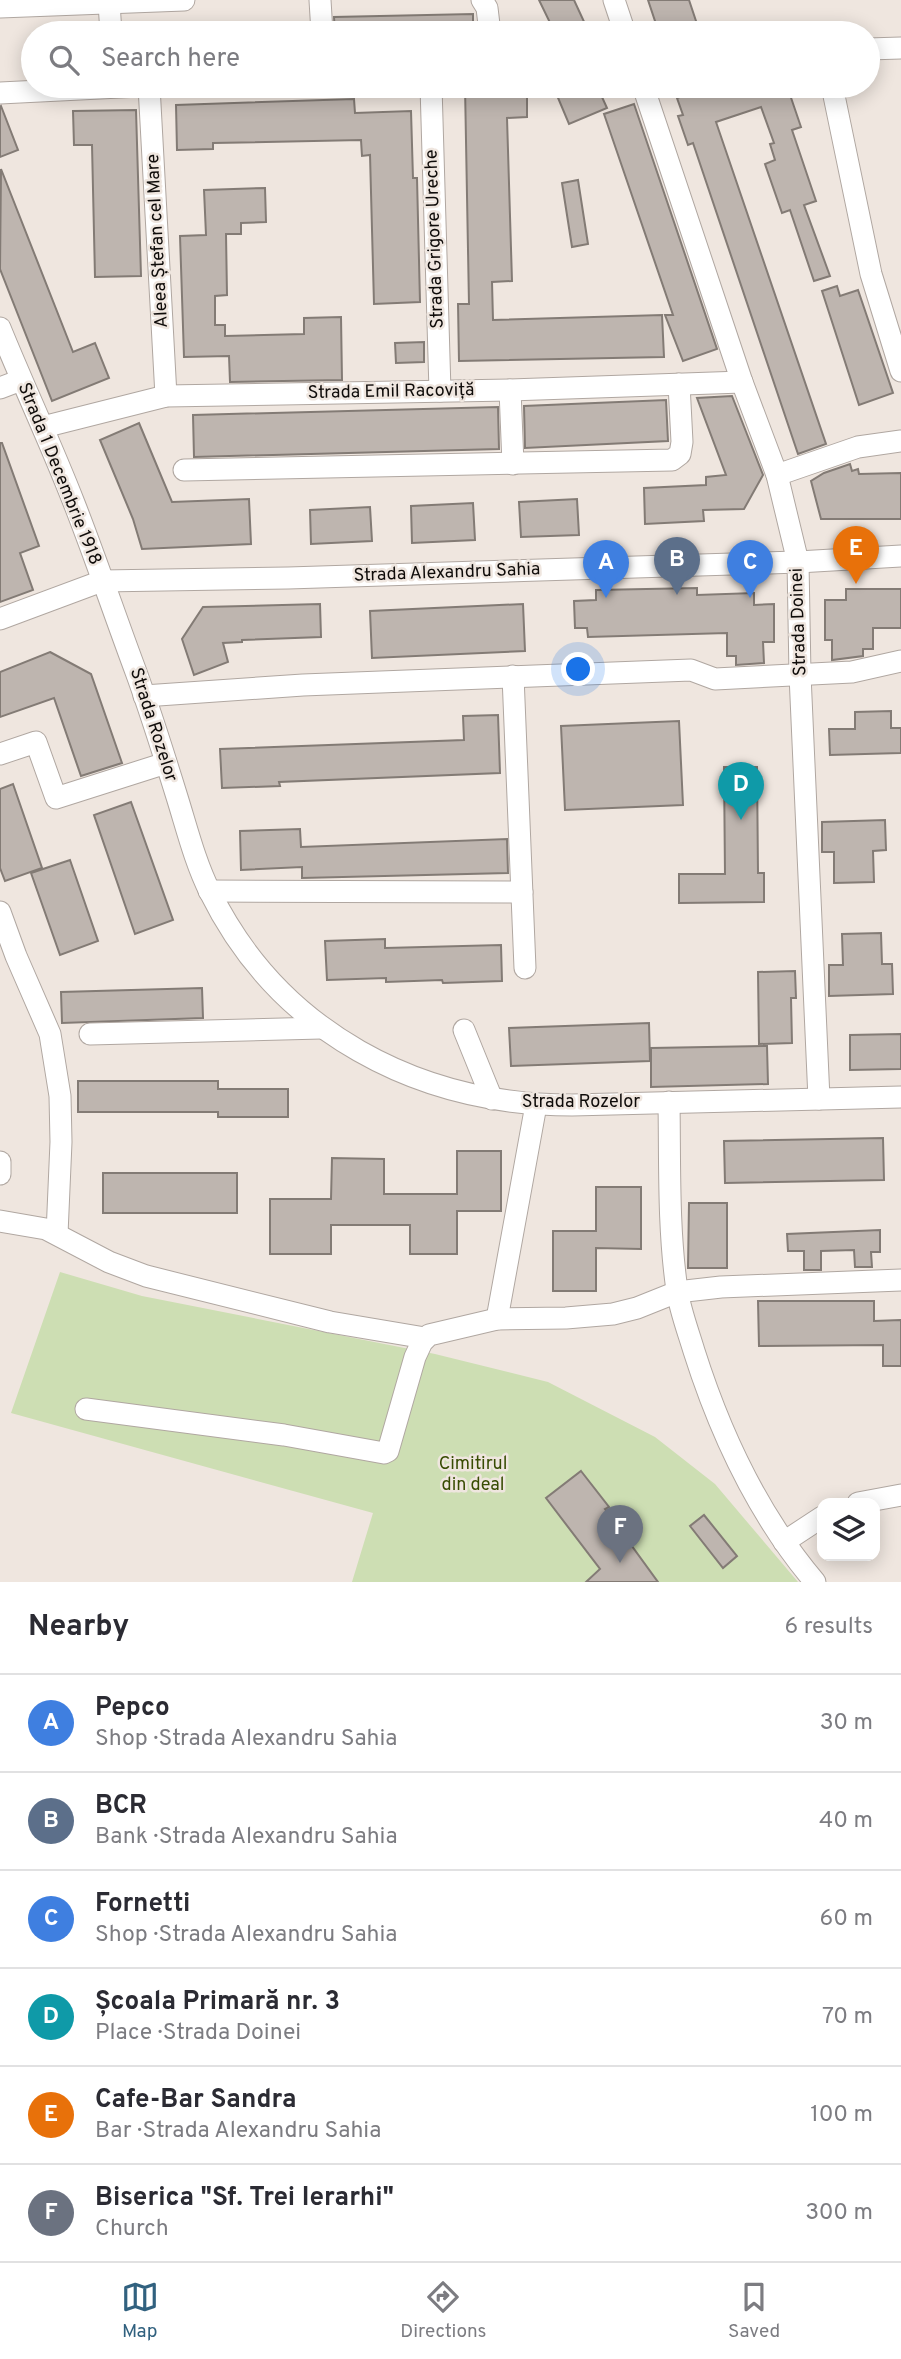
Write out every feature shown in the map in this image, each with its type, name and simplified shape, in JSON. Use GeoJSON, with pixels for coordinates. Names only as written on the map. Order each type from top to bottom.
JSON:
{"type":"FeatureCollection","features":[{"type":"Feature","properties":{"kind":"street"},"geometry":{"type":"LineString","coordinates":[[0,7],[184,0]]}},
{"type":"Feature","properties":{"kind":"street"},"geometry":{"type":"LineString","coordinates":[[320,0],[321,21]]}},
{"type":"Feature","properties":{"kind":"street"},"geometry":{"type":"LineString","coordinates":[[482,0],[488,21]]}},
{"type":"Feature","properties":{"kind":"street"},"geometry":{"type":"LineString","coordinates":[[614,0],[621,21]]}},
{"type":"Feature","properties":{"kind":"street"},"geometry":{"type":"LineString","coordinates":[[109,3],[110,21]]}},
{"type":"Feature","properties":{"kind":"street"},"geometry":{"type":"LineString","coordinates":[[880,49],[901,48]]}},
{"type":"Feature","properties":{"kind":"street"},"geometry":{"type":"LineString","coordinates":[[0,93],[21,92]]}},
{"type":"Feature","properties":{"kind":"street","name":"Aleea Ștefan cel Mare"},"geometry":{"type":"LineString","coordinates":[[150,98],[166,396]]}},
{"type":"Feature","properties":{"kind":"street","name":"Strada Grigore Ureche"},"geometry":{"type":"LineString","coordinates":[[431,98],[440,391]]}},
{"type":"Feature","properties":{"kind":"street","name":"Strada Doinei"},"geometry":{"type":"LineString","coordinates":[[647,98],[742,382],[777,475],[798,562],[800,675],[819,1099]]}},
{"type":"Feature","properties":{"kind":"street"},"geometry":{"type":"LineString","coordinates":[[834,98],[871,274],[901,371]]}},
{"type":"Feature","properties":{"kind":"street","name":"Strada 1 Decembrie 1918"},"geometry":{"type":"LineString","coordinates":[[0,328],[43,427],[103,581]]}},
{"type":"Feature","properties":{"kind":"street"},"geometry":{"type":"LineString","coordinates":[[0,388],[21,380]]}},
{"type":"Feature","properties":{"kind":"street","name":"Strada Emil Racoviță"},"geometry":{"type":"LineString","coordinates":[[43,427],[166,396],[510,390],[742,382]]}},
{"type":"Feature","properties":{"kind":"street"},"geometry":{"type":"LineString","coordinates":[[184,470],[672,460],[680,454],[682,442],[679,384]]}},
{"type":"Feature","properties":{"kind":"street"},"geometry":{"type":"LineString","coordinates":[[510,390],[513,464]]}},
{"type":"Feature","properties":{"kind":"street"},"geometry":{"type":"LineString","coordinates":[[777,475],[858,447],[901,441]]}},
{"type":"Feature","properties":{"kind":"street","name":"Strada Alexandru Sahia"},"geometry":{"type":"LineString","coordinates":[[0,619],[103,581],[288,578],[798,562],[901,556]]}},
{"type":"Feature","properties":{"kind":"street","name":"Strada Rozelor"},"geometry":{"type":"LineString","coordinates":[[103,581],[144,696],[191,845],[209,891],[236,939],[254,964],[278,991],[321,1028],[356,1050],[410,1076],[492,1098],[536,1105],[901,1097]]}},
{"type":"Feature","properties":{"kind":"street"},"geometry":{"type":"LineString","coordinates":[[144,696],[303,685],[691,670],[715,679],[852,672],[884,667],[901,661]]}},
{"type":"Feature","properties":{"kind":"street"},"geometry":{"type":"LineString","coordinates":[[513,676],[524,968]]}},
{"type":"Feature","properties":{"kind":"street"},"geometry":{"type":"LineString","coordinates":[[0,754],[36,741],[55,797],[166,763]]}},
{"type":"Feature","properties":{"kind":"street"},"geometry":{"type":"LineString","coordinates":[[209,891],[522,892]]}},
{"type":"Feature","properties":{"kind":"street"},"geometry":{"type":"LineString","coordinates":[[0,912],[50,1034],[60,1096],[57,1234]]}},
{"type":"Feature","properties":{"kind":"street"},"geometry":{"type":"LineString","coordinates":[[90,1034],[321,1028]]}},
{"type":"Feature","properties":{"kind":"street"},"geometry":{"type":"LineString","coordinates":[[464,1030],[492,1098]]}},
{"type":"Feature","properties":{"kind":"street"},"geometry":{"type":"LineString","coordinates":[[670,1102],[671,1219],[677,1292],[713,1405],[741,1467],[784,1542],[816,1582]]}},
{"type":"Feature","properties":{"kind":"street"},"geometry":{"type":"LineString","coordinates":[[497,1319],[536,1105]]}},
{"type":"Feature","properties":{"kind":"street"},"geometry":{"type":"LineString","coordinates":[[0,1162],[0,1174]]}},
{"type":"Feature","properties":{"kind":"street"},"geometry":{"type":"LineString","coordinates":[[0,1221],[36,1226],[57,1234],[109,1262],[159,1280],[330,1322],[425,1338],[438,1332],[497,1319],[574,1318],[613,1314],[637,1308],[677,1292],[722,1287],[901,1280]]}},
{"type":"Feature","properties":{"kind":"street"},"geometry":{"type":"LineString","coordinates":[[86,1409],[284,1435],[384,1453],[388,1451],[415,1357],[425,1338]]}},
{"type":"Feature","properties":{"kind":"street"},"geometry":{"type":"LineString","coordinates":[[880,1499],[901,1495]]}},
{"type":"Feature","properties":{"kind":"street"},"geometry":{"type":"LineString","coordinates":[[784,1542],[817,1520]]}},
{"type":"Feature","properties":{"kind":"green space","name":"Cimitirul din deal"},"geometry":{"type":"Polygon","coordinates":[[[60,1272],[142,1296],[435,1354],[548,1382],[655,1437],[715,1484],[798,1582],[352,1582],[373,1513],[11,1413],[60,1272]]]}},
{"type":"Feature","properties":{"kind":"building"},"geometry":{"type":"Polygon","coordinates":[[[539,0],[574,0],[584,21],[549,21],[539,0]]]}},
{"type":"Feature","properties":{"kind":"building"},"geometry":{"type":"Polygon","coordinates":[[[648,0],[689,0],[696,21],[655,21],[648,0]]]}},
{"type":"Feature","properties":{"kind":"building"},"geometry":{"type":"Polygon","coordinates":[[[473,14],[473,21],[334,21],[334,17],[473,14]]]}},
{"type":"Feature","properties":{"kind":"building"},"geometry":{"type":"Polygon","coordinates":[[[465,98],[527,98],[527,117],[507,118],[512,281],[492,282],[493,320],[662,315],[664,357],[459,361],[458,304],[469,304],[465,98]]]}},
{"type":"Feature","properties":{"kind":"building"},"geometry":{"type":"Polygon","coordinates":[[[558,98],[602,98],[607,108],[569,124],[558,98]]]}},
{"type":"Feature","properties":{"kind":"building"},"geometry":{"type":"Polygon","coordinates":[[[677,98],[791,98],[801,127],[792,130],[816,201],[804,205],[830,276],[814,281],[790,210],[782,213],[765,164],[775,160],[770,144],[774,143],[761,107],[716,122],[826,444],[798,454],[693,143],[688,145],[678,116],[683,115],[677,98]]]}},
{"type":"Feature","properties":{"kind":"building"},"geometry":{"type":"Polygon","coordinates":[[[354,99],[355,113],[411,111],[413,178],[417,178],[420,302],[374,304],[370,155],[362,156],[361,140],[213,143],[213,149],[177,150],[176,105],[354,99]]]}},
{"type":"Feature","properties":{"kind":"building"},"geometry":{"type":"Polygon","coordinates":[[[634,104],[717,349],[683,361],[665,315],[673,315],[604,114],[634,104]]]}},
{"type":"Feature","properties":{"kind":"building"},"geometry":{"type":"Polygon","coordinates":[[[0,107],[18,150],[0,157],[0,107]]]}},
{"type":"Feature","properties":{"kind":"building"},"geometry":{"type":"Polygon","coordinates":[[[136,110],[141,276],[95,277],[92,145],[74,145],[73,111],[136,110]]]}},
{"type":"Feature","properties":{"kind":"building"},"geometry":{"type":"Polygon","coordinates":[[[1,169],[73,352],[95,343],[109,378],[52,401],[0,269],[1,169]]]}},
{"type":"Feature","properties":{"kind":"building"},"geometry":{"type":"Polygon","coordinates":[[[578,180],[588,244],[572,247],[562,183],[578,180]]]}},
{"type":"Feature","properties":{"kind":"building"},"geometry":{"type":"Polygon","coordinates":[[[265,188],[266,222],[241,223],[241,234],[226,234],[227,295],[215,296],[215,325],[225,325],[225,336],[304,334],[304,318],[341,317],[342,380],[230,382],[229,356],[184,357],[180,236],[206,235],[204,190],[265,188]]]}},
{"type":"Feature","properties":{"kind":"building"},"geometry":{"type":"Polygon","coordinates":[[[837,286],[840,296],[858,290],[893,393],[859,405],[822,291],[837,286]]]}},
{"type":"Feature","properties":{"kind":"building"},"geometry":{"type":"Polygon","coordinates":[[[424,342],[424,362],[396,363],[395,343],[424,342]]]}},
{"type":"Feature","properties":{"kind":"building"},"geometry":{"type":"Polygon","coordinates":[[[732,396],[763,475],[744,509],[703,510],[704,521],[645,524],[644,488],[706,485],[706,477],[726,475],[697,398],[732,396]]]}},
{"type":"Feature","properties":{"kind":"building"},"geometry":{"type":"Polygon","coordinates":[[[666,400],[668,441],[525,448],[524,406],[666,400]]]}},
{"type":"Feature","properties":{"kind":"building"},"geometry":{"type":"Polygon","coordinates":[[[498,407],[499,449],[194,457],[193,415],[498,407]]]}},
{"type":"Feature","properties":{"kind":"building"},"geometry":{"type":"Polygon","coordinates":[[[139,423],[172,502],[249,499],[251,544],[142,549],[133,519],[100,440],[139,423]]]}},
{"type":"Feature","properties":{"kind":"building"},"geometry":{"type":"Polygon","coordinates":[[[0,443],[39,546],[20,553],[33,590],[0,602],[0,443]]]}},
{"type":"Feature","properties":{"kind":"building"},"geometry":{"type":"Polygon","coordinates":[[[850,464],[852,471],[858,469],[859,474],[901,473],[901,519],[821,519],[811,481],[824,473],[850,464]]]}},
{"type":"Feature","properties":{"kind":"building"},"geometry":{"type":"Polygon","coordinates":[[[577,499],[579,535],[521,537],[519,502],[577,499]]]}},
{"type":"Feature","properties":{"kind":"building"},"geometry":{"type":"Polygon","coordinates":[[[473,503],[475,540],[412,543],[411,506],[473,503]]]}},
{"type":"Feature","properties":{"kind":"building"},"geometry":{"type":"Polygon","coordinates":[[[370,507],[372,541],[311,544],[310,510],[370,507]]]}},
{"type":"Feature","properties":{"kind":"building"},"geometry":{"type":"Polygon","coordinates":[[[697,588],[697,595],[754,593],[754,605],[774,604],[774,642],[763,642],[764,663],[736,665],[736,656],[727,656],[727,633],[588,637],[587,628],[575,628],[574,601],[596,600],[596,590],[697,588]]]}},
{"type":"Feature","properties":{"kind":"building"},"geometry":{"type":"Polygon","coordinates":[[[846,589],[901,589],[901,628],[873,628],[873,649],[863,649],[863,656],[832,660],[832,640],[825,640],[825,600],[846,600],[846,589]]]}},
{"type":"Feature","properties":{"kind":"building"},"geometry":{"type":"Polygon","coordinates":[[[320,604],[321,637],[223,643],[228,662],[194,675],[182,639],[203,607],[320,604]]]}},
{"type":"Feature","properties":{"kind":"building"},"geometry":{"type":"Polygon","coordinates":[[[523,604],[525,651],[372,658],[370,611],[523,604]]]}},
{"type":"Feature","properties":{"kind":"building"},"geometry":{"type":"Polygon","coordinates":[[[50,652],[91,674],[122,763],[81,776],[54,698],[0,717],[0,672],[50,652]]]}},
{"type":"Feature","properties":{"kind":"building"},"geometry":{"type":"Polygon","coordinates":[[[891,711],[891,728],[901,728],[901,753],[830,755],[829,729],[855,729],[855,712],[891,711]]]}},
{"type":"Feature","properties":{"kind":"building"},"geometry":{"type":"Polygon","coordinates":[[[498,715],[500,773],[279,782],[280,786],[222,788],[220,749],[464,740],[463,716],[498,715]]]}},
{"type":"Feature","properties":{"kind":"building"},"geometry":{"type":"Polygon","coordinates":[[[679,721],[683,805],[565,810],[561,726],[679,721]]]}},
{"type":"Feature","properties":{"kind":"building"},"geometry":{"type":"Polygon","coordinates":[[[724,767],[757,767],[758,873],[764,873],[764,902],[679,903],[679,874],[725,874],[724,767]]]}},
{"type":"Feature","properties":{"kind":"building"},"geometry":{"type":"Polygon","coordinates":[[[13,784],[42,868],[5,881],[0,868],[0,789],[13,784]]]}},
{"type":"Feature","properties":{"kind":"building"},"geometry":{"type":"Polygon","coordinates":[[[131,802],[173,920],[135,934],[94,815],[131,802]]]}},
{"type":"Feature","properties":{"kind":"building"},"geometry":{"type":"Polygon","coordinates":[[[885,820],[886,850],[873,851],[874,882],[834,883],[834,852],[822,852],[822,822],[885,820]]]}},
{"type":"Feature","properties":{"kind":"building"},"geometry":{"type":"Polygon","coordinates":[[[300,829],[301,847],[507,839],[508,873],[302,878],[302,867],[241,870],[240,831],[300,829]]]}},
{"type":"Feature","properties":{"kind":"building"},"geometry":{"type":"Polygon","coordinates":[[[70,860],[98,941],[60,955],[31,873],[70,860]]]}},
{"type":"Feature","properties":{"kind":"building"},"geometry":{"type":"Polygon","coordinates":[[[881,933],[882,964],[892,964],[893,994],[829,996],[829,965],[843,965],[842,934],[881,933]]]}},
{"type":"Feature","properties":{"kind":"building"},"geometry":{"type":"Polygon","coordinates":[[[385,939],[385,948],[501,945],[502,981],[386,982],[386,978],[327,980],[325,941],[385,939]]]}},
{"type":"Feature","properties":{"kind":"building"},"geometry":{"type":"Polygon","coordinates":[[[795,971],[796,998],[791,998],[792,1043],[759,1044],[758,972],[795,971]]]}},
{"type":"Feature","properties":{"kind":"building"},"geometry":{"type":"Polygon","coordinates":[[[202,988],[203,1018],[62,1023],[61,992],[202,988]]]}},
{"type":"Feature","properties":{"kind":"building"},"geometry":{"type":"Polygon","coordinates":[[[649,1023],[650,1061],[511,1066],[509,1028],[649,1023]]]}},
{"type":"Feature","properties":{"kind":"building"},"geometry":{"type":"Polygon","coordinates":[[[901,1034],[901,1069],[850,1070],[850,1035],[901,1034]]]}},
{"type":"Feature","properties":{"kind":"building"},"geometry":{"type":"Polygon","coordinates":[[[767,1046],[768,1084],[651,1087],[651,1048],[767,1046]]]}},
{"type":"Feature","properties":{"kind":"building"},"geometry":{"type":"Polygon","coordinates":[[[78,1081],[218,1081],[218,1089],[288,1089],[288,1117],[218,1117],[218,1112],[78,1112],[78,1081]]]}},
{"type":"Feature","properties":{"kind":"building"},"geometry":{"type":"Polygon","coordinates":[[[883,1138],[884,1180],[725,1183],[724,1141],[883,1138]]]}},
{"type":"Feature","properties":{"kind":"building"},"geometry":{"type":"Polygon","coordinates":[[[457,1151],[501,1151],[501,1211],[457,1211],[457,1254],[410,1254],[410,1225],[331,1225],[331,1254],[270,1254],[270,1199],[331,1199],[332,1158],[384,1159],[384,1194],[457,1194],[457,1151]]]}},
{"type":"Feature","properties":{"kind":"building"},"geometry":{"type":"Polygon","coordinates":[[[103,1173],[237,1173],[237,1213],[103,1213],[103,1173]]]}},
{"type":"Feature","properties":{"kind":"building"},"geometry":{"type":"Polygon","coordinates":[[[596,1187],[641,1187],[641,1249],[596,1248],[596,1291],[553,1291],[553,1231],[596,1231],[596,1187]]]}},
{"type":"Feature","properties":{"kind":"building"},"geometry":{"type":"Polygon","coordinates":[[[689,1203],[727,1203],[727,1268],[688,1268],[689,1203]]]}},
{"type":"Feature","properties":{"kind":"building"},"geometry":{"type":"Polygon","coordinates":[[[880,1230],[880,1252],[871,1252],[872,1267],[855,1267],[854,1250],[821,1251],[821,1270],[804,1270],[804,1251],[788,1251],[787,1234],[880,1230]]]}},
{"type":"Feature","properties":{"kind":"building"},"geometry":{"type":"Polygon","coordinates":[[[758,1301],[874,1301],[874,1321],[901,1320],[901,1366],[883,1366],[883,1345],[759,1346],[758,1301]]]}},
{"type":"Feature","properties":{"kind":"building"},"geometry":{"type":"Polygon","coordinates":[[[581,1471],[609,1507],[605,1509],[658,1582],[586,1582],[600,1569],[546,1498],[581,1471]]]}},
{"type":"Feature","properties":{"kind":"building"},"geometry":{"type":"Polygon","coordinates":[[[704,1515],[737,1556],[723,1568],[690,1526],[704,1515]]]}},
{"type":"Feature","properties":{"kind":"place","name":"Cafe-Bar Sandra"},"geometry":{"type":"Point","coordinates":[856,584]}},
{"type":"Feature","properties":{"kind":"place","name":"BCR"},"geometry":{"type":"Point","coordinates":[677,595]}},
{"type":"Feature","properties":{"kind":"place","name":"Pepco"},"geometry":{"type":"Point","coordinates":[606,598]}},
{"type":"Feature","properties":{"kind":"place","name":"Fornetti"},"geometry":{"type":"Point","coordinates":[750,598]}},
{"type":"Feature","properties":{"kind":"place","name":"Școala Primară nr. 3"},"geometry":{"type":"Point","coordinates":[741,820]}},
{"type":"Feature","properties":{"kind":"place","name":"Biserica \"Sf. Trei Ierarhi\""},"geometry":{"type":"Point","coordinates":[620,1563]}}]}
